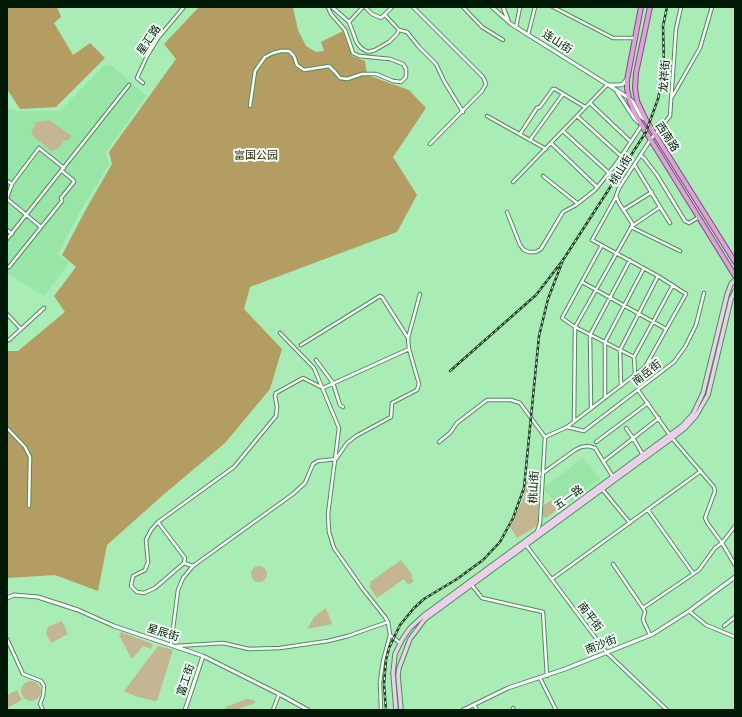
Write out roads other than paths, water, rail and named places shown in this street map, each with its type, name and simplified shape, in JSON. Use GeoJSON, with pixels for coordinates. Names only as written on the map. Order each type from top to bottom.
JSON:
{"type":"FeatureCollection","features":[{"type":"Feature","properties":{"kind":"main road"},"geometry":{"type":"LineString","coordinates":[[628,97],[627,78],[641,7]]}},
{"type":"Feature","properties":{"kind":"main road","name":"西南路"},"geometry":{"type":"LineString","coordinates":[[650,7],[636,81],[637,101],[654,134],[735,262]]}},
{"type":"Feature","properties":{"kind":"main road","name":"西南路"},"geometry":{"type":"LineString","coordinates":[[628,97],[632,109],[735,276]]}},
{"type":"Feature","properties":{"kind":"main road","name":"五一路"},"geometry":{"type":"LineString","coordinates":[[396,710],[393,673],[395,654],[410,628],[602,489],[671,436],[694,414],[703,394],[727,295],[731,284],[735,280]]}},
{"type":"Feature","properties":{"kind":"main road","name":"五一路"},"geometry":{"type":"LineString","coordinates":[[525,544],[533,536],[643,455],[685,428],[696,416],[708,395],[731,299],[735,291]]}},
{"type":"Feature","properties":{"kind":"main road","name":"五一路"},"geometry":{"type":"LineString","coordinates":[[401,710],[398,675],[401,660],[410,639],[425,619],[470,584]]}},
{"type":"Feature","properties":{"kind":"street","name":"星汇路"},"geometry":{"type":"LineString","coordinates":[[143,83],[137,78],[147,56],[158,38],[184,7]]}},
{"type":"Feature","properties":{"kind":"street"},"geometry":{"type":"LineString","coordinates":[[250,106],[255,71],[265,57],[272,53],[281,51],[289,51],[294,56],[296,65],[304,70],[329,66],[340,78],[347,79],[362,74],[376,74],[401,82],[406,77],[406,69],[403,64],[390,59],[359,56],[353,53],[345,30],[331,14],[328,7]]}},
{"type":"Feature","properties":{"kind":"street"},"geometry":{"type":"LineString","coordinates":[[332,7],[349,22],[357,43],[361,48],[368,52],[390,42],[399,30]]}},
{"type":"Feature","properties":{"kind":"street"},"geometry":{"type":"LineString","coordinates":[[349,22],[364,7],[372,14],[381,18],[392,7]]}},
{"type":"Feature","properties":{"kind":"street"},"geometry":{"type":"LineString","coordinates":[[413,7],[483,77],[486,84],[482,91],[430,144]]}},
{"type":"Feature","properties":{"kind":"street"},"geometry":{"type":"LineString","coordinates":[[463,7],[482,27],[503,40]]}},
{"type":"Feature","properties":{"kind":"street","name":"连山街"},"geometry":{"type":"LineString","coordinates":[[492,7],[509,22],[528,35],[628,97]]}},
{"type":"Feature","properties":{"kind":"street"},"geometry":{"type":"LineString","coordinates":[[503,7],[509,22]]}},
{"type":"Feature","properties":{"kind":"street"},"geometry":{"type":"LineString","coordinates":[[516,27],[520,7]]}},
{"type":"Feature","properties":{"kind":"street"},"geometry":{"type":"LineString","coordinates":[[528,35],[535,7]]}},
{"type":"Feature","properties":{"kind":"street"},"geometry":{"type":"LineString","coordinates":[[553,7],[614,38],[634,38]]}},
{"type":"Feature","properties":{"kind":"street","name":"龙祥街"},"geometry":{"type":"LineString","coordinates":[[651,139],[670,116],[676,29],[681,7]]}},
{"type":"Feature","properties":{"kind":"street"},"geometry":{"type":"LineString","coordinates":[[672,97],[700,48],[712,7]]}},
{"type":"Feature","properties":{"kind":"street"},"geometry":{"type":"LineString","coordinates":[[385,15],[399,30],[406,32],[436,64],[462,112]]}},
{"type":"Feature","properties":{"kind":"street"},"geometry":{"type":"LineString","coordinates":[[513,182],[607,85],[623,84],[627,78]]}},
{"type":"Feature","properties":{"kind":"street"},"geometry":{"type":"LineString","coordinates":[[7,239],[129,85]]}},
{"type":"Feature","properties":{"kind":"street"},"geometry":{"type":"LineString","coordinates":[[520,134],[537,108],[540,107],[553,89],[586,107]]}},
{"type":"Feature","properties":{"kind":"street"},"geometry":{"type":"LineString","coordinates":[[507,212],[520,245],[528,252],[536,252],[541,249],[563,212],[578,203],[597,187],[609,173],[642,125],[634,118],[614,89]]}},
{"type":"Feature","properties":{"kind":"street"},"geometry":{"type":"LineString","coordinates":[[530,140],[563,94]]}},
{"type":"Feature","properties":{"kind":"street"},"geometry":{"type":"LineString","coordinates":[[628,97],[633,102],[641,117],[646,120]]}},
{"type":"Feature","properties":{"kind":"street"},"geometry":{"type":"LineString","coordinates":[[590,103],[630,141]]}},
{"type":"Feature","properties":{"kind":"street"},"geometry":{"type":"LineString","coordinates":[[487,116],[546,148]]}},
{"type":"Feature","properties":{"kind":"street"},"geometry":{"type":"LineString","coordinates":[[577,116],[621,156]]}},
{"type":"Feature","properties":{"kind":"street"},"geometry":{"type":"LineString","coordinates":[[563,131],[609,173]]}},
{"type":"Feature","properties":{"kind":"street","name":"桃山街"},"geometry":{"type":"LineString","coordinates":[[631,226],[632,223],[616,196],[619,188],[651,139]]}},
{"type":"Feature","properties":{"kind":"street"},"geometry":{"type":"LineString","coordinates":[[551,143],[597,187]]}},
{"type":"Feature","properties":{"kind":"street"},"geometry":{"type":"LineString","coordinates":[[9,267],[62,201],[61,198],[74,182],[63,169],[39,148],[12,184],[7,199],[41,227]]}},
{"type":"Feature","properties":{"kind":"street"},"geometry":{"type":"LineString","coordinates":[[640,155],[657,175],[685,221],[689,223],[699,217]]}},
{"type":"Feature","properties":{"kind":"street"},"geometry":{"type":"LineString","coordinates":[[634,164],[670,223]]}},
{"type":"Feature","properties":{"kind":"street"},"geometry":{"type":"LineString","coordinates":[[543,176],[578,203]]}},
{"type":"Feature","properties":{"kind":"street"},"geometry":{"type":"LineString","coordinates":[[7,181],[12,184]]}},
{"type":"Feature","properties":{"kind":"street"},"geometry":{"type":"LineString","coordinates":[[623,210],[652,192]]}},
{"type":"Feature","properties":{"kind":"street"},"geometry":{"type":"LineString","coordinates":[[439,442],[450,433],[457,423],[486,400],[511,400],[520,403],[545,437],[566,427],[645,367],[686,294],[658,276],[592,240],[616,196]]}},
{"type":"Feature","properties":{"kind":"street"},"geometry":{"type":"LineString","coordinates":[[574,421],[575,327],[631,226],[660,207]]}},
{"type":"Feature","properties":{"kind":"street"},"geometry":{"type":"LineString","coordinates":[[631,226],[680,251]]}},
{"type":"Feature","properties":{"kind":"street"},"geometry":{"type":"LineString","coordinates":[[7,230],[12,234]]}},
{"type":"Feature","properties":{"kind":"street"},"geometry":{"type":"LineString","coordinates":[[602,245],[562,318],[575,327],[634,357]]}},
{"type":"Feature","properties":{"kind":"street"},"geometry":{"type":"LineString","coordinates":[[591,408],[590,335],[630,260]]}},
{"type":"Feature","properties":{"kind":"street"},"geometry":{"type":"LineString","coordinates":[[605,398],[605,342],[644,268]]}},
{"type":"Feature","properties":{"kind":"street"},"geometry":{"type":"LineString","coordinates":[[621,386],[620,350],[658,276]]}},
{"type":"Feature","properties":{"kind":"street"},"geometry":{"type":"LineString","coordinates":[[582,282],[666,329]]}},
{"type":"Feature","properties":{"kind":"street"},"geometry":{"type":"LineString","coordinates":[[635,375],[634,357],[673,285]]}},
{"type":"Feature","properties":{"kind":"street","name":"南岳街"},"geometry":{"type":"LineString","coordinates":[[566,427],[584,431],[674,362],[685,347],[696,325],[704,293]]}},
{"type":"Feature","properties":{"kind":"street"},"geometry":{"type":"LineString","coordinates":[[171,644],[178,590],[183,578],[193,566],[293,494],[305,482],[313,464],[318,461],[336,459],[347,443],[356,436],[391,417],[392,403],[417,390],[419,384],[409,349],[408,338],[420,294]]}},
{"type":"Feature","properties":{"kind":"street"},"geometry":{"type":"LineString","coordinates":[[301,345],[380,296],[408,338]]}},
{"type":"Feature","properties":{"kind":"street"},"geometry":{"type":"LineString","coordinates":[[9,340],[44,308]]}},
{"type":"Feature","properties":{"kind":"street"},"geometry":{"type":"LineString","coordinates":[[7,314],[21,329]]}},
{"type":"Feature","properties":{"kind":"street"},"geometry":{"type":"LineString","coordinates":[[280,333],[314,368],[339,428],[328,514],[330,534],[334,548],[388,622],[390,635],[383,662],[380,682],[381,710]]}},
{"type":"Feature","properties":{"kind":"street"},"geometry":{"type":"LineString","coordinates":[[323,388],[409,349]]}},
{"type":"Feature","properties":{"kind":"street"},"geometry":{"type":"LineString","coordinates":[[316,360],[333,383],[340,405],[344,407]]}},
{"type":"Feature","properties":{"kind":"street"},"geometry":{"type":"LineString","coordinates":[[158,522],[185,558],[184,563],[155,588],[144,593],[137,592],[131,586],[133,576],[144,570],[148,562],[146,540],[151,530],[158,522],[234,467],[276,416],[276,392],[303,378],[323,388]]}},
{"type":"Feature","properties":{"kind":"street"},"geometry":{"type":"LineString","coordinates":[[638,390],[671,436],[714,487],[715,491],[705,518],[735,565]]}},
{"type":"Feature","properties":{"kind":"street"},"geometry":{"type":"LineString","coordinates":[[596,442],[648,403]]}},
{"type":"Feature","properties":{"kind":"street"},"geometry":{"type":"LineString","coordinates":[[604,461],[659,418]]}},
{"type":"Feature","properties":{"kind":"street"},"geometry":{"type":"LineString","coordinates":[[7,428],[25,447],[30,457],[29,506]]}},
{"type":"Feature","properties":{"kind":"street"},"geometry":{"type":"LineString","coordinates":[[626,428],[643,455]]}},
{"type":"Feature","properties":{"kind":"street","name":"桃山街"},"geometry":{"type":"LineString","coordinates":[[533,536],[538,530],[540,523],[545,437]]}},
{"type":"Feature","properties":{"kind":"street"},"geometry":{"type":"LineString","coordinates":[[543,473],[574,450],[588,446],[594,448],[604,461],[613,477]]}},
{"type":"Feature","properties":{"kind":"street"},"geometry":{"type":"LineString","coordinates":[[552,579],[701,471]]}},
{"type":"Feature","properties":{"kind":"street"},"geometry":{"type":"LineString","coordinates":[[602,489],[630,523]]}},
{"type":"Feature","properties":{"kind":"street"},"geometry":{"type":"LineString","coordinates":[[648,510],[693,573]]}},
{"type":"Feature","properties":{"kind":"street"},"geometry":{"type":"LineString","coordinates":[[643,608],[699,570],[715,548],[722,543],[735,526]]}},
{"type":"Feature","properties":{"kind":"street","name":"南平街"},"geometry":{"type":"LineString","coordinates":[[525,544],[607,653],[667,710]]}},
{"type":"Feature","properties":{"kind":"street"},"geometry":{"type":"LineString","coordinates":[[184,563],[193,566]]}},
{"type":"Feature","properties":{"kind":"street"},"geometry":{"type":"LineString","coordinates":[[613,564],[643,608],[645,612],[643,619],[650,635]]}},
{"type":"Feature","properties":{"kind":"street","name":"南沙街"},"geometry":{"type":"LineString","coordinates":[[463,710],[508,688],[547,676],[650,635],[689,611],[735,577]]}},
{"type":"Feature","properties":{"kind":"street"},"geometry":{"type":"LineString","coordinates":[[470,584],[482,598],[543,612],[547,676]]}},
{"type":"Feature","properties":{"kind":"street","name":"星辰街"},"geometry":{"type":"LineString","coordinates":[[7,598],[14,595],[38,597],[78,610],[143,637],[171,644],[203,656],[308,710]]}},
{"type":"Feature","properties":{"kind":"street"},"geometry":{"type":"LineString","coordinates":[[689,611],[706,626],[735,637]]}},
{"type":"Feature","properties":{"kind":"street"},"geometry":{"type":"LineString","coordinates":[[724,626],[735,617]]}},
{"type":"Feature","properties":{"kind":"street"},"geometry":{"type":"LineString","coordinates":[[176,646],[223,643],[249,649],[280,648],[328,641],[348,636],[388,622]]}},
{"type":"Feature","properties":{"kind":"street"},"geometry":{"type":"LineString","coordinates":[[390,635],[400,643]]}},
{"type":"Feature","properties":{"kind":"street"},"geometry":{"type":"LineString","coordinates":[[7,640],[23,674],[41,681],[44,686],[40,704],[43,710]]}},
{"type":"Feature","properties":{"kind":"street","name":"富工街"},"geometry":{"type":"LineString","coordinates":[[185,710],[203,656]]}},
{"type":"Feature","properties":{"kind":"street"},"geometry":{"type":"LineString","coordinates":[[540,678],[556,710]]}},
{"type":"Feature","properties":{"kind":"street"},"geometry":{"type":"LineString","coordinates":[[273,710],[279,694]]}},
{"type":"Feature","properties":{"kind":"street"},"geometry":{"type":"LineString","coordinates":[[474,705],[477,710]]}},
{"type":"Feature","properties":{"kind":"railway"},"geometry":{"type":"LineString","coordinates":[[450,371],[536,295],[563,260],[646,132],[658,99],[662,81],[664,63],[663,26],[667,7]]}},
{"type":"Feature","properties":{"kind":"railway"},"geometry":{"type":"LineString","coordinates":[[386,710],[384,684],[386,660],[389,648],[400,625],[414,608],[424,599],[457,579],[483,560],[500,542],[513,518],[524,488],[539,336],[548,299],[563,260]]}},
{"type":"Feature","properties":{"kind":"park label","name":"富国公园"},"geometry":{"type":"Point","coordinates":[256,156]}}]}
